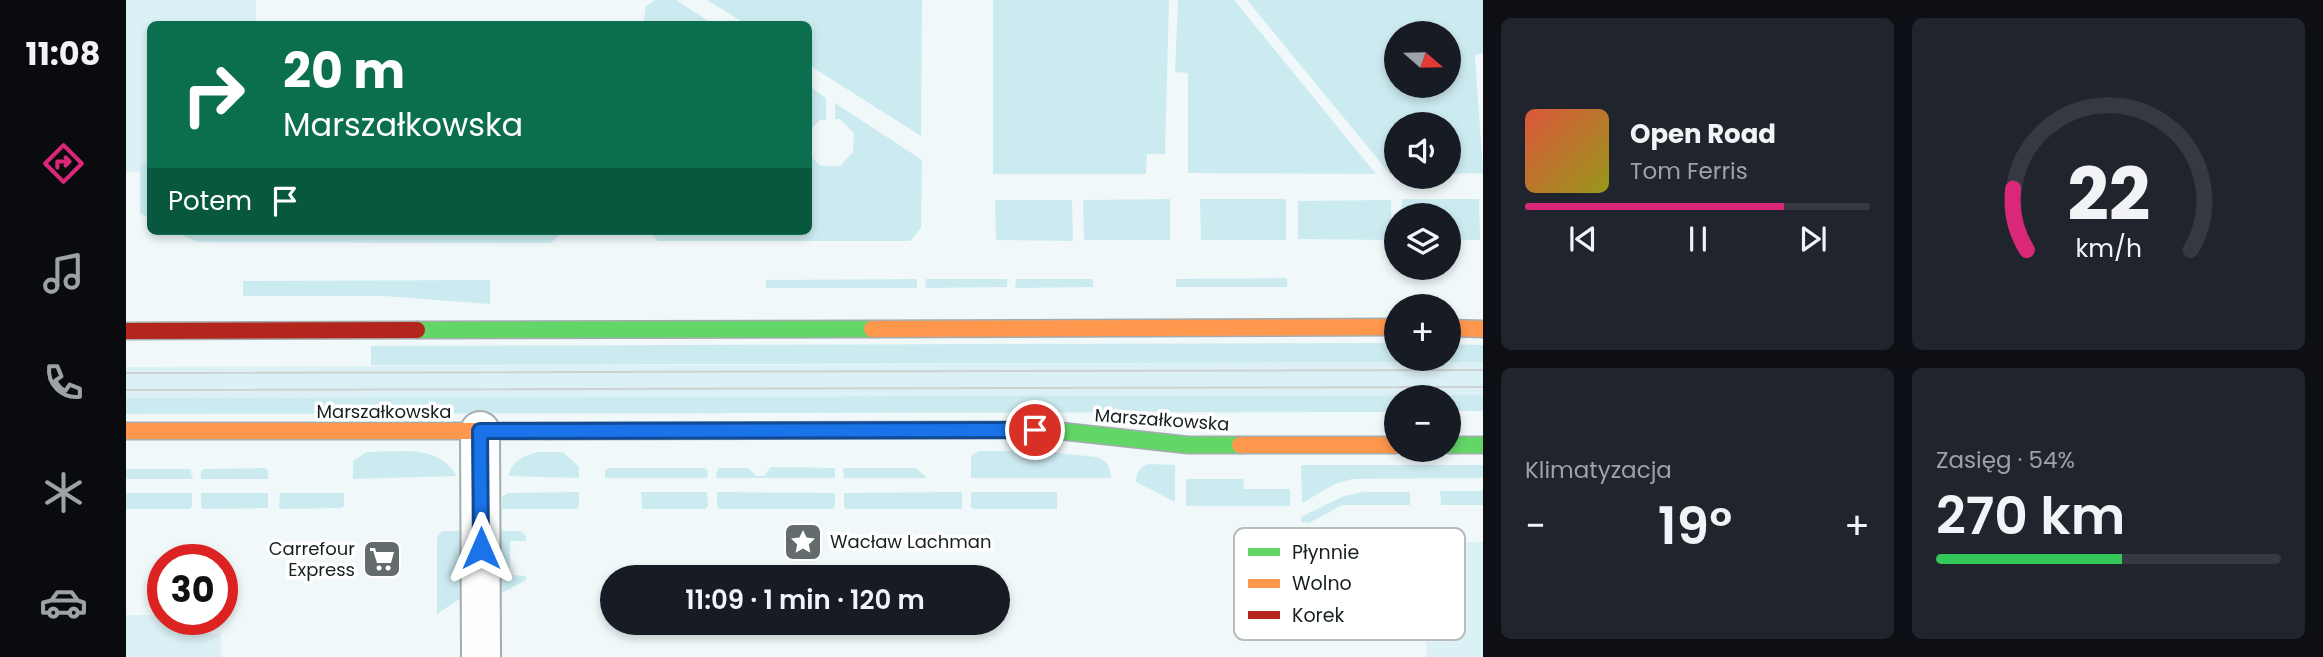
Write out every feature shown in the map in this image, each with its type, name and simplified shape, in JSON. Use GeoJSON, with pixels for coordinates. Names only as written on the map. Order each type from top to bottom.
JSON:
{"type":"FeatureCollection","features":[{"type":"Feature","properties":{"kind":"main road"},"geometry":{"type":"LineString","coordinates":[[126,331],[1384,327]]}},
{"type":"Feature","properties":{"kind":"main road"},"geometry":{"type":"LineString","coordinates":[[1461,328],[1483,329]]}},
{"type":"Feature","properties":{"kind":"main road","name":"Marszałkowska"},"geometry":{"type":"LineString","coordinates":[[126,431],[1051,430],[1188,445],[1384,445]]}},
{"type":"Feature","properties":{"kind":"main road"},"geometry":{"type":"LineString","coordinates":[[1461,445],[1483,445]]}},
{"type":"Feature","properties":{"kind":"street"},"geometry":{"type":"LineString","coordinates":[[480,431],[481,657]]}},
{"type":"Feature","properties":{"kind":"shaded area"},"geometry":{"type":"Polygon","coordinates":[[[126,0],[256,0],[256,21],[147,21],[147,171],[126,172],[126,0]]]}},
{"type":"Feature","properties":{"kind":"shaded area"},"geometry":{"type":"Polygon","coordinates":[[[655,0],[676,0],[708,21],[644,21],[646,6],[655,0]]]}},
{"type":"Feature","properties":{"kind":"shaded area"},"geometry":{"type":"Polygon","coordinates":[[[707,0],[922,0],[921,136],[812,67],[812,21],[741,21],[707,0]]]}},
{"type":"Feature","properties":{"kind":"shaded area"},"geometry":{"type":"Polygon","coordinates":[[[993,0],[1169,0],[1165,154],[1147,154],[1146,174],[993,174],[993,0]]]}},
{"type":"Feature","properties":{"kind":"shaded area"},"geometry":{"type":"Polygon","coordinates":[[[1178,0],[1234,0],[1376,174],[1188,173],[1188,73],[1175,72],[1178,0]]]}},
{"type":"Feature","properties":{"kind":"shaded area"},"geometry":{"type":"Polygon","coordinates":[[[1247,0],[1483,0],[1483,53],[1475,55],[1483,173],[1461,174],[1461,112],[1384,112],[1384,167],[1247,0]]]}},
{"type":"Feature","properties":{"kind":"shaded area"},"geometry":{"type":"Polygon","coordinates":[[[812,88],[826,98],[826,120],[820,120],[812,128],[812,88]]]}},
{"type":"Feature","properties":{"kind":"shaded area"},"geometry":{"type":"Polygon","coordinates":[[[835,103],[922,160],[921,228],[910,241],[658,241],[652,235],[812,235],[812,158],[821,166],[840,166],[853,152],[854,133],[840,119],[835,119],[835,103]]]}},
{"type":"Feature","properties":{"kind":"shaded area"},"geometry":{"type":"Polygon","coordinates":[[[147,163],[147,217],[140,213],[140,164],[147,163]]]}},
{"type":"Feature","properties":{"kind":"shaded area"},"geometry":{"type":"Polygon","coordinates":[[[1170,199],[1170,240],[1084,240],[1083,200],[1170,199]]]}},
{"type":"Feature","properties":{"kind":"shaded area"},"geometry":{"type":"Polygon","coordinates":[[[1200,199],[1286,199],[1286,240],[1201,240],[1200,199]]]}},
{"type":"Feature","properties":{"kind":"shaded area"},"geometry":{"type":"Polygon","coordinates":[[[1402,199],[1479,199],[1480,240],[1461,240],[1461,203],[1402,203],[1402,199]]]}},
{"type":"Feature","properties":{"kind":"shaded area"},"geometry":{"type":"Polygon","coordinates":[[[995,200],[1072,200],[1073,241],[996,240],[995,200]]]}},
{"type":"Feature","properties":{"kind":"shaded area"},"geometry":{"type":"Polygon","coordinates":[[[1391,200],[1391,203],[1384,203],[1384,240],[1298,239],[1298,201],[1391,200]]]}},
{"type":"Feature","properties":{"kind":"shaded area"},"geometry":{"type":"Polygon","coordinates":[[[182,235],[559,235],[551,243],[197,242],[182,235]]]}},
{"type":"Feature","properties":{"kind":"shaded area"},"geometry":{"type":"Polygon","coordinates":[[[1287,278],[1287,287],[1176,287],[1176,279],[1287,278]]]}},
{"type":"Feature","properties":{"kind":"shaded area"},"geometry":{"type":"Polygon","coordinates":[[[917,279],[917,288],[766,288],[766,280],[917,279]]]}},
{"type":"Feature","properties":{"kind":"shaded area"},"geometry":{"type":"Polygon","coordinates":[[[926,279],[1007,279],[1007,287],[925,288],[926,279]]]}},
{"type":"Feature","properties":{"kind":"shaded area"},"geometry":{"type":"Polygon","coordinates":[[[1016,279],[1093,279],[1093,287],[1015,288],[1016,279]]]}},
{"type":"Feature","properties":{"kind":"shaded area"},"geometry":{"type":"Polygon","coordinates":[[[490,280],[490,304],[384,296],[243,296],[243,281],[490,280]]]}},
{"type":"Feature","properties":{"kind":"shaded area"},"geometry":{"type":"Polygon","coordinates":[[[1384,343],[1384,362],[371,365],[371,346],[1384,343]]]}},
{"type":"Feature","properties":{"kind":"shaded area"},"geometry":{"type":"Polygon","coordinates":[[[1461,344],[1483,345],[1483,362],[1461,362],[1461,344]]]}},
{"type":"Feature","properties":{"kind":"shaded area"},"geometry":{"type":"Polygon","coordinates":[[[1384,362],[1384,371],[1461,371],[1461,362],[1483,362],[1483,395],[1461,395],[1461,385],[1384,385],[1384,395],[126,398],[126,367],[1384,362]]]}},
{"type":"Feature","properties":{"kind":"shaded area"},"geometry":{"type":"Polygon","coordinates":[[[1384,395],[1384,412],[126,414],[126,398],[1384,395]]]}},
{"type":"Feature","properties":{"kind":"shaded area"},"geometry":{"type":"Polygon","coordinates":[[[1461,395],[1483,395],[1483,411],[1461,411],[1461,395]]]}},
{"type":"Feature","properties":{"kind":"shaded area"},"geometry":{"type":"Polygon","coordinates":[[[404,451],[428,454],[449,465],[457,476],[353,479],[353,461],[366,452],[404,451]]]}},
{"type":"Feature","properties":{"kind":"shaded area"},"geometry":{"type":"Polygon","coordinates":[[[979,451],[1037,451],[1097,457],[1108,465],[1111,478],[971,478],[971,456],[979,451]]]}},
{"type":"Feature","properties":{"kind":"shaded area"},"geometry":{"type":"Polygon","coordinates":[[[540,452],[563,452],[579,467],[579,478],[508,476],[520,459],[540,452]]]}},
{"type":"Feature","properties":{"kind":"shaded area"},"geometry":{"type":"Polygon","coordinates":[[[1148,464],[1175,465],[1175,502],[1136,482],[1139,471],[1148,464]]]}},
{"type":"Feature","properties":{"kind":"shaded area"},"geometry":{"type":"Polygon","coordinates":[[[1301,465],[1483,465],[1483,478],[1352,479],[1335,484],[1302,503],[1301,465]]]}},
{"type":"Feature","properties":{"kind":"shaded area"},"geometry":{"type":"Polygon","coordinates":[[[771,467],[835,468],[835,478],[716,478],[719,468],[748,468],[757,476],[764,476],[771,467]]]}},
{"type":"Feature","properties":{"kind":"shaded area"},"geometry":{"type":"Polygon","coordinates":[[[265,468],[268,471],[268,479],[201,479],[201,471],[204,469],[265,468]]]}},
{"type":"Feature","properties":{"kind":"shaded area"},"geometry":{"type":"Polygon","coordinates":[[[608,468],[705,468],[708,471],[707,478],[605,478],[608,468]]]}},
{"type":"Feature","properties":{"kind":"shaded area"},"geometry":{"type":"Polygon","coordinates":[[[843,468],[916,468],[927,478],[844,478],[843,468]]]}},
{"type":"Feature","properties":{"kind":"shaded area"},"geometry":{"type":"Polygon","coordinates":[[[126,469],[190,469],[193,479],[126,479],[126,469]]]}},
{"type":"Feature","properties":{"kind":"shaded area"},"geometry":{"type":"Polygon","coordinates":[[[1186,479],[1243,479],[1244,489],[1290,489],[1290,506],[1186,506],[1186,479]]]}},
{"type":"Feature","properties":{"kind":"shaded area"},"geometry":{"type":"Polygon","coordinates":[[[1440,491],[1483,491],[1483,505],[1441,505],[1440,491]]]}},
{"type":"Feature","properties":{"kind":"shaded area"},"geometry":{"type":"Polygon","coordinates":[[[579,492],[577,509],[502,509],[502,497],[508,493],[579,492]]]}},
{"type":"Feature","properties":{"kind":"shaded area"},"geometry":{"type":"Polygon","coordinates":[[[641,492],[707,492],[708,506],[705,509],[642,509],[641,492]]]}},
{"type":"Feature","properties":{"kind":"shaded area"},"geometry":{"type":"Polygon","coordinates":[[[717,492],[835,493],[835,506],[832,509],[719,509],[717,492]]]}},
{"type":"Feature","properties":{"kind":"shaded area"},"geometry":{"type":"Polygon","coordinates":[[[962,492],[962,509],[844,507],[844,493],[962,492]]]}},
{"type":"Feature","properties":{"kind":"shaded area"},"geometry":{"type":"Polygon","coordinates":[[[971,492],[1057,492],[1057,509],[974,509],[971,507],[971,492]]]}},
{"type":"Feature","properties":{"kind":"shaded area"},"geometry":{"type":"Polygon","coordinates":[[[1364,492],[1410,492],[1410,505],[1342,505],[1309,523],[1301,522],[1301,517],[1344,496],[1364,492]]]}},
{"type":"Feature","properties":{"kind":"shaded area"},"geometry":{"type":"Polygon","coordinates":[[[126,493],[192,493],[192,506],[190,509],[126,509],[126,493]]]}},
{"type":"Feature","properties":{"kind":"shaded area"},"geometry":{"type":"Polygon","coordinates":[[[201,493],[268,493],[268,508],[203,509],[201,493]]]}},
{"type":"Feature","properties":{"kind":"shaded area"},"geometry":{"type":"Polygon","coordinates":[[[280,493],[344,493],[344,506],[279,509],[280,493]]]}},
{"type":"Feature","properties":{"kind":"shaded area"},"geometry":{"type":"Polygon","coordinates":[[[442,531],[463,531],[463,594],[437,614],[437,537],[442,531]]]}},
{"type":"Feature","properties":{"kind":"shaded area"},"geometry":{"type":"Polygon","coordinates":[[[500,531],[521,531],[526,536],[526,541],[510,541],[510,575],[526,576],[526,580],[500,594],[500,531]]]}},
{"type":"Feature","properties":{"kind":"shaded area"},"geometry":{"type":"Polygon","coordinates":[[[1465,542],[1483,542],[1483,657],[1427,657],[1426,640],[1465,640],[1465,542]]]}},
{"type":"Feature","properties":{"kind":"shaded area"},"geometry":{"type":"Polygon","coordinates":[[[126,615],[147,615],[147,635],[221,635],[221,657],[126,657],[126,615]]]}},
{"type":"Feature","properties":{"kind":"tram line"},"geometry":{"type":"LineString","coordinates":[[126,373],[1483,370]]}},
{"type":"Feature","properties":{"kind":"tram line"},"geometry":{"type":"LineString","coordinates":[[126,390],[1483,387]]}},
{"type":"Feature","properties":{"kind":"traffic: fast"},"geometry":{"type":"LineString","coordinates":[[417,330],[872,329]]}},
{"type":"Feature","properties":{"kind":"traffic: fast"},"geometry":{"type":"LineString","coordinates":[[549,431],[1051,430],[1188,445],[1240,445]]}},
{"type":"Feature","properties":{"kind":"traffic: fast"},"geometry":{"type":"LineString","coordinates":[[1461,445],[1483,445]]}},
{"type":"Feature","properties":{"kind":"traffic: slow"},"geometry":{"type":"LineString","coordinates":[[872,329],[1384,327]]}},
{"type":"Feature","properties":{"kind":"traffic: slow"},"geometry":{"type":"LineString","coordinates":[[1461,328],[1483,329]]}},
{"type":"Feature","properties":{"kind":"traffic: slow"},"geometry":{"type":"LineString","coordinates":[[126,431],[549,431]]}},
{"type":"Feature","properties":{"kind":"traffic: slow"},"geometry":{"type":"LineString","coordinates":[[1240,445],[1384,445]]}},
{"type":"Feature","properties":{"kind":"traffic: jam"},"geometry":{"type":"LineString","coordinates":[[126,331],[417,330]]}},
{"type":"Feature","properties":{"kind":"place","name":"Wacław Lachman"},"geometry":{"type":"Point","coordinates":[803,542]}},
{"type":"Feature","properties":{"kind":"place","name":"Carrefour Express"},"geometry":{"type":"Point","coordinates":[382,559]}},
{"type":"Feature","properties":{"kind":"route"},"geometry":{"type":"LineString","coordinates":[[481,548],[480,431],[1035,430]]}}]}
